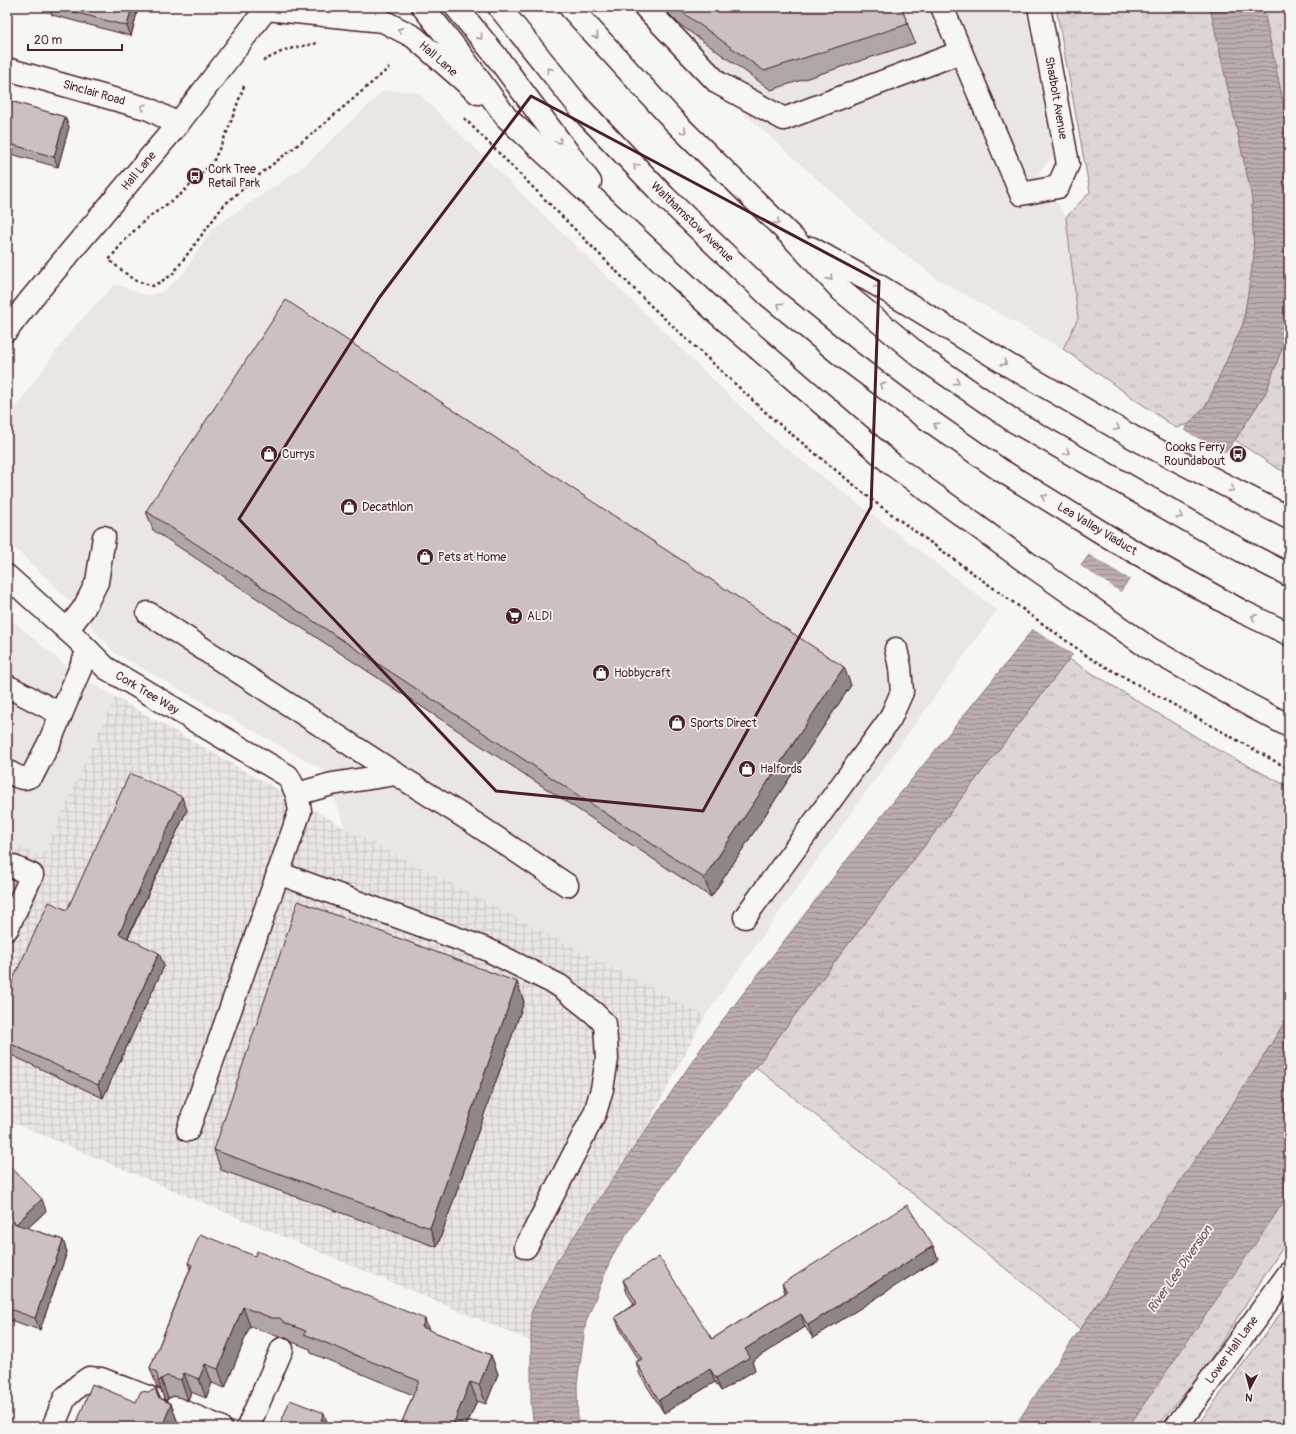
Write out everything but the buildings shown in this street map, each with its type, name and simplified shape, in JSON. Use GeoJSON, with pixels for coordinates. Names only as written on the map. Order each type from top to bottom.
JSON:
{"type":"FeatureCollection","features":[{"type":"Feature","properties":{"kind":"main road"},"geometry":{"type":"LineString","coordinates":[[423,7],[459,52],[506,117],[626,230],[723,318],[893,465],[1036,569],[1149,648],[1289,726]]}},
{"type":"Feature","properties":{"kind":"main road"},"geometry":{"type":"LineString","coordinates":[[456,7],[496,56],[626,230]]}},
{"type":"Feature","properties":{"kind":"main road","name":"Walthamstow Avenue"},"geometry":{"type":"LineString","coordinates":[[499,7],[581,109],[664,196],[769,296],[845,358],[913,409]]}},
{"type":"Feature","properties":{"kind":"main road"},"geometry":{"type":"LineString","coordinates":[[570,7],[675,122],[794,239],[842,291],[925,360],[1012,420],[1221,540],[1289,575]]}},
{"type":"Feature","properties":{"kind":"main road"},"geometry":{"type":"LineString","coordinates":[[645,7],[718,83],[784,119],[961,52],[942,7]]}},
{"type":"Feature","properties":{"kind":"main road","name":"Shadbolt Avenue"},"geometry":{"type":"LineString","coordinates":[[961,52],[1021,194],[1058,187],[1068,164],[1039,7]]}},
{"type":"Feature","properties":{"kind":"main road","name":"Hall Lane"},"geometry":{"type":"LineString","coordinates":[[7,330],[31,299],[178,124],[267,8],[383,21],[414,37],[506,117]]}},
{"type":"Feature","properties":{"kind":"main road","name":"Sinclair Road"},"geometry":{"type":"LineString","coordinates":[[7,69],[149,109],[178,124]]}},
{"type":"Feature","properties":{"kind":"main road"},"geometry":{"type":"LineString","coordinates":[[794,239],[879,286],[1020,372],[1136,439],[1289,518]]}},
{"type":"Feature","properties":{"kind":"main road","name":"Lea Valley Viaduct"},"geometry":{"type":"LineString","coordinates":[[913,409],[999,469],[1111,538],[1243,612],[1289,634]]}},
{"type":"Feature","properties":{"kind":"main road"},"geometry":{"type":"LineString","coordinates":[[67,630],[84,608],[97,582],[104,538]]}},
{"type":"Feature","properties":{"kind":"main road","name":"Cork Tree Way"},"geometry":{"type":"LineString","coordinates":[[7,576],[67,630],[106,668],[127,682],[288,776],[297,794],[300,811],[188,1130]]}},
{"type":"Feature","properties":{"kind":"main road"},"geometry":{"type":"LineString","coordinates":[[148,613],[474,823],[567,885]]}},
{"type":"Feature","properties":{"kind":"main road"},"geometry":{"type":"LineString","coordinates":[[745,917],[890,719],[902,692],[900,668],[896,649]]}},
{"type":"Feature","properties":{"kind":"main road"},"geometry":{"type":"LineString","coordinates":[[7,771],[23,779],[28,778],[32,774],[48,743],[88,650]]}},
{"type":"Feature","properties":{"kind":"main road"},"geometry":{"type":"LineString","coordinates":[[7,686],[61,714]]}},
{"type":"Feature","properties":{"kind":"main road"},"geometry":{"type":"LineString","coordinates":[[297,794],[332,784],[396,774]]}},
{"type":"Feature","properties":{"kind":"main road"},"geometry":{"type":"LineString","coordinates":[[7,864],[32,875],[7,929]]}},
{"type":"Feature","properties":{"kind":"main road"},"geometry":{"type":"LineString","coordinates":[[278,873],[486,949],[560,986],[594,1013],[605,1024],[607,1059],[602,1089],[595,1113],[526,1246]]}},
{"type":"Feature","properties":{"kind":"main road","name":"Lower Hall Lane"},"geometry":{"type":"LineString","coordinates":[[1176,1427],[1289,1273]]}},
{"type":"Feature","properties":{"kind":"main road"},"geometry":{"type":"LineString","coordinates":[[248,1427],[282,1349]]}},
{"type":"Feature","properties":{"kind":"main road"},"geometry":{"type":"LineString","coordinates":[[53,1427],[65,1398],[89,1378],[101,1379],[153,1399]]}},
{"type":"Feature","properties":{"kind":"main road"},"geometry":{"type":"LineString","coordinates":[[174,1408],[220,1427]]}},
{"type":"Feature","properties":{"kind":"path"},"geometry":{"type":"LineString","coordinates":[[260,62],[284,50],[293,48]]}},
{"type":"Feature","properties":{"kind":"path"},"geometry":{"type":"LineString","coordinates":[[246,83],[213,162],[180,195],[146,219],[123,242],[109,260],[134,280],[153,286],[172,275],[224,205],[264,171],[318,129],[389,68]]}},
{"type":"Feature","properties":{"kind":"path"},"geometry":{"type":"LineString","coordinates":[[458,113],[650,305],[774,420],[876,503],[1090,658],[1289,769]]}},
{"type":"Feature","properties":{"kind":"highlighted area"},"geometry":{"type":"Polygon","coordinates":[[[531,96],[879,281],[871,507],[703,811],[496,791],[239,519],[379,298],[531,96]]]}},
{"type":"Feature","properties":{"kind":"shaded area"},"geometry":{"type":"Polygon","coordinates":[[[634,7],[1025,7],[1054,155],[1038,173],[1066,217],[1078,318],[1063,349],[939,280],[883,238],[670,47],[634,7]]]}},
{"type":"Feature","properties":{"kind":"shaded area","name":"Cork Tree Retail Park"},"geometry":{"type":"Polygon","coordinates":[[[384,90],[417,92],[776,441],[997,610],[705,1016],[345,828],[325,771],[115,653],[59,590],[7,540],[7,419],[74,327],[115,284],[148,296],[164,291],[183,274],[212,229],[303,167],[384,90]]]}},
{"type":"Feature","properties":{"kind":"shaded area"},"geometry":{"type":"Polygon","coordinates":[[[7,616],[71,670],[115,697],[42,856],[7,843],[7,616]]]}},
{"type":"Feature","properties":{"kind":"shaded area"},"geometry":{"type":"Polygon","coordinates":[[[115,697],[345,828],[705,1016],[533,1342],[7,1120],[7,843],[42,856],[115,697]]]}},
{"type":"Feature","properties":{"kind":"green space"},"geometry":{"type":"Polygon","coordinates":[[[1056,7],[1210,7],[1252,198],[1254,256],[1243,324],[1207,404],[1189,424],[1176,428],[1063,349],[1078,318],[1066,217],[1090,192],[1056,7]]]}},
{"type":"Feature","properties":{"kind":"green space"},"geometry":{"type":"Polygon","coordinates":[[[1263,7],[1289,7],[1289,130],[1263,7]]]}},
{"type":"Feature","properties":{"kind":"green space"},"geometry":{"type":"Polygon","coordinates":[[[1289,329],[1289,474],[1275,467],[1235,440],[1266,392],[1289,329]]]}},
{"type":"Feature","properties":{"kind":"green space"},"geometry":{"type":"Polygon","coordinates":[[[1069,659],[1216,749],[1289,787],[1289,1015],[1250,1078],[1080,1329],[756,1067],[843,951],[1069,659]]]}},
{"type":"Feature","properties":{"kind":"green space"},"geometry":{"type":"Polygon","coordinates":[[[1289,1193],[1289,1238],[1202,1372],[1157,1427],[1128,1427],[1289,1193]]]}},
{"type":"Feature","properties":{"kind":"green space"},"geometry":{"type":"Polygon","coordinates":[[[1289,1302],[1289,1426],[1196,1427],[1289,1302]]]}},
{"type":"Feature","properties":{"kind":"water"},"geometry":{"type":"Polygon","coordinates":[[[1210,7],[1263,7],[1289,130],[1289,329],[1266,392],[1235,440],[1069,659],[843,951],[756,1067],[645,1208],[612,1256],[586,1322],[577,1384],[578,1427],[534,1427],[531,1403],[531,1313],[554,1266],[704,1044],[864,838],[1012,656],[1189,424],[1207,404],[1243,324],[1254,256],[1252,198],[1210,7]]]}},
{"type":"Feature","properties":{"kind":"water","name":"River Lee Diversion"},"geometry":{"type":"Polygon","coordinates":[[[1289,1015],[1289,1193],[1273,1218],[1128,1427],[1014,1427],[1250,1078],[1289,1015]]]}},
{"type":"Feature","properties":{"kind":"pier"},"geometry":{"type":"Polygon","coordinates":[[[1183,430],[1227,454],[1131,580],[1088,554],[1183,430]]]}},
{"type":"Feature","properties":{"kind":"pier"},"geometry":{"type":"Polygon","coordinates":[[[1079,565],[1122,593],[1074,655],[1031,628],[1079,565]]]}},
{"type":"Feature","properties":{"kind":"place","name":"Cork Tree Retail Park"},"geometry":{"type":"Point","coordinates":[195,176]}},
{"type":"Feature","properties":{"kind":"place","name":"Currys"},"geometry":{"type":"Point","coordinates":[269,454]}},
{"type":"Feature","properties":{"kind":"place","name":"Cooks Ferry Roundabout"},"geometry":{"type":"Point","coordinates":[1238,454]}},
{"type":"Feature","properties":{"kind":"place","name":"Decathlon"},"geometry":{"type":"Point","coordinates":[349,507]}},
{"type":"Feature","properties":{"kind":"place","name":"Pets at Home"},"geometry":{"type":"Point","coordinates":[425,557]}},
{"type":"Feature","properties":{"kind":"place","name":"ALDI"},"geometry":{"type":"Point","coordinates":[514,616]}},
{"type":"Feature","properties":{"kind":"place","name":"Hobbycraft"},"geometry":{"type":"Point","coordinates":[601,673]}},
{"type":"Feature","properties":{"kind":"place","name":"Sports Direct"},"geometry":{"type":"Point","coordinates":[677,723]}},
{"type":"Feature","properties":{"kind":"place","name":"Halfords"},"geometry":{"type":"Point","coordinates":[747,769]}}]}
